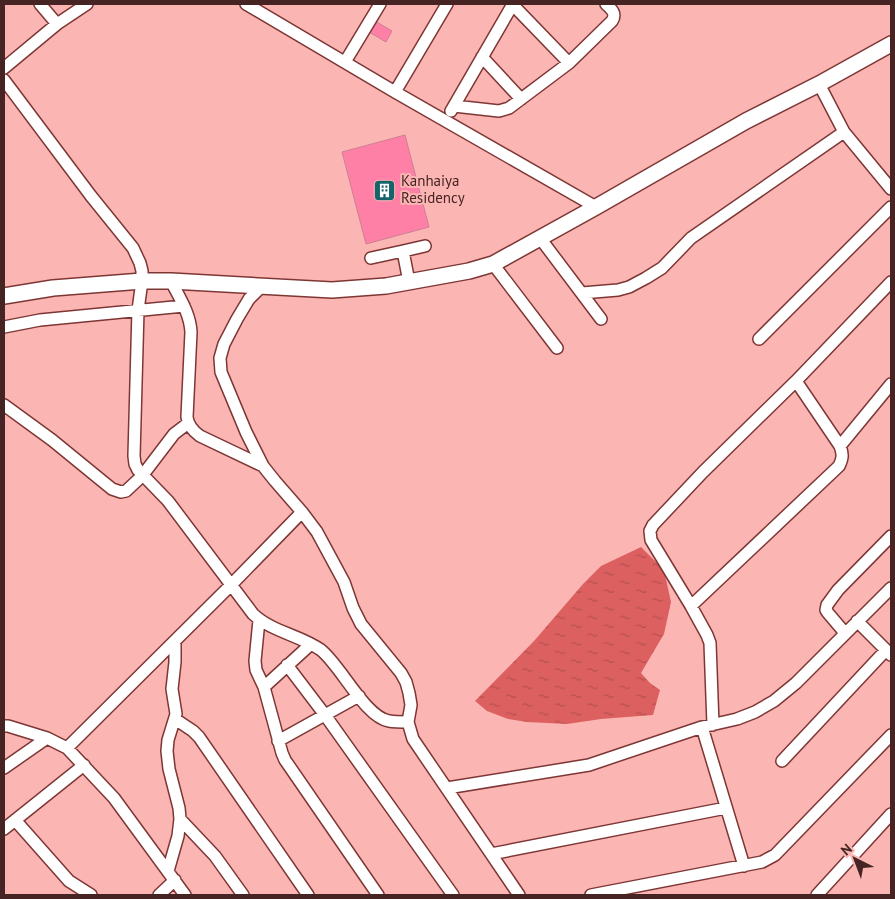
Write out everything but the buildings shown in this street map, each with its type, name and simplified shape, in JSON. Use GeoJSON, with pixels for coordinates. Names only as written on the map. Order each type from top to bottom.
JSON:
{"type":"FeatureCollection","features":[{"type":"Feature","properties":{"kind":"street"},"geometry":{"type":"LineString","coordinates":[[40,4],[57,24]]}},
{"type":"Feature","properties":{"kind":"street"},"geometry":{"type":"LineString","coordinates":[[4,68],[57,24],[87,4]]}},
{"type":"Feature","properties":{"kind":"street"},"geometry":{"type":"LineString","coordinates":[[246,4],[596,208]]}},
{"type":"Feature","properties":{"kind":"street"},"geometry":{"type":"LineString","coordinates":[[345,62],[380,4]]}},
{"type":"Feature","properties":{"kind":"street"},"geometry":{"type":"LineString","coordinates":[[395,92],[447,4]]}},
{"type":"Feature","properties":{"kind":"street"},"geometry":{"type":"LineString","coordinates":[[449,123],[454,106],[512,4],[569,63]]}},
{"type":"Feature","properties":{"kind":"street"},"geometry":{"type":"LineString","coordinates":[[454,106],[498,111],[509,108],[569,63],[614,18],[614,12],[606,4]]}},
{"type":"Feature","properties":{"kind":"street"},"geometry":{"type":"LineString","coordinates":[[4,296],[52,288],[142,281],[332,290],[386,286],[469,271],[493,264],[596,208],[746,121],[819,84],[891,44]]}},
{"type":"Feature","properties":{"kind":"street"},"geometry":{"type":"LineString","coordinates":[[482,58],[521,99]]}},
{"type":"Feature","properties":{"kind":"street"},"geometry":{"type":"LineString","coordinates":[[4,80],[9,96],[133,248],[140,263],[142,281],[138,310],[134,456],[138,470],[168,501],[259,620],[322,651],[376,715],[389,721],[408,722]]}},
{"type":"Feature","properties":{"kind":"street"},"geometry":{"type":"LineString","coordinates":[[819,84],[844,132],[891,189]]}},
{"type":"Feature","properties":{"kind":"street"},"geometry":{"type":"LineString","coordinates":[[582,294],[618,290],[629,287],[646,278],[662,268],[691,238],[844,132]]}},
{"type":"Feature","properties":{"kind":"street"},"geometry":{"type":"LineString","coordinates":[[759,339],[891,207]]}},
{"type":"Feature","properties":{"kind":"street"},"geometry":{"type":"LineString","coordinates":[[540,238],[600,319]]}},
{"type":"Feature","properties":{"kind":"street"},"geometry":{"type":"LineString","coordinates":[[371,258],[425,246]]}},
{"type":"Feature","properties":{"kind":"street"},"geometry":{"type":"LineString","coordinates":[[403,251],[410,282]]}},
{"type":"Feature","properties":{"kind":"street"},"geometry":{"type":"LineString","coordinates":[[493,264],[557,348]]}},
{"type":"Feature","properties":{"kind":"street"},"geometry":{"type":"LineString","coordinates":[[170,281],[191,323],[187,424],[200,436],[264,466]]}},
{"type":"Feature","properties":{"kind":"street"},"geometry":{"type":"LineString","coordinates":[[744,866],[726,808],[707,726],[710,643],[691,606],[651,540],[650,531],[653,525],[704,472],[796,381],[891,282]]}},
{"type":"Feature","properties":{"kind":"street"},"geometry":{"type":"LineString","coordinates":[[262,286],[249,299],[237,319],[224,344],[220,358],[221,372],[246,432],[264,466],[317,532],[344,582],[361,624],[402,673],[406,682],[410,705],[408,722],[413,739],[520,895]]}},
{"type":"Feature","properties":{"kind":"street"},"geometry":{"type":"LineString","coordinates":[[4,327],[40,320],[184,306]]}},
{"type":"Feature","properties":{"kind":"street"},"geometry":{"type":"LineString","coordinates":[[691,606],[839,466],[842,460],[843,454],[840,446],[796,381]]}},
{"type":"Feature","properties":{"kind":"street"},"geometry":{"type":"LineString","coordinates":[[840,446],[891,384]]}},
{"type":"Feature","properties":{"kind":"street"},"geometry":{"type":"LineString","coordinates":[[4,405],[52,440],[112,489],[121,492],[126,491],[142,476],[174,434],[187,424]]}},
{"type":"Feature","properties":{"kind":"street"},"geometry":{"type":"LineString","coordinates":[[67,748],[175,642],[302,512]]}},
{"type":"Feature","properties":{"kind":"street"},"geometry":{"type":"LineString","coordinates":[[845,633],[826,610],[827,605],[838,590],[891,536]]}},
{"type":"Feature","properties":{"kind":"street"},"geometry":{"type":"LineString","coordinates":[[447,788],[589,765],[755,712],[774,701],[796,683],[891,588]]}},
{"type":"Feature","properties":{"kind":"street"},"geometry":{"type":"LineString","coordinates":[[259,620],[255,661],[256,670],[264,687],[285,760],[378,895]]}},
{"type":"Feature","properties":{"kind":"street"},"geometry":{"type":"LineString","coordinates":[[782,761],[889,653],[857,622]]}},
{"type":"Feature","properties":{"kind":"street"},"geometry":{"type":"LineString","coordinates":[[159,895],[171,876],[180,818],[167,751],[176,708],[172,688],[175,642]]}},
{"type":"Feature","properties":{"kind":"street"},"geometry":{"type":"LineString","coordinates":[[264,687],[311,644]]}},
{"type":"Feature","properties":{"kind":"street"},"geometry":{"type":"LineString","coordinates":[[288,665],[453,895]]}},
{"type":"Feature","properties":{"kind":"street"},"geometry":{"type":"LineString","coordinates":[[278,741],[359,696]]}},
{"type":"Feature","properties":{"kind":"street"},"geometry":{"type":"LineString","coordinates":[[175,719],[193,731],[198,737],[308,895]]}},
{"type":"Feature","properties":{"kind":"street"},"geometry":{"type":"LineString","coordinates":[[5,725],[47,738],[67,748],[84,764],[114,798],[185,895]]}},
{"type":"Feature","properties":{"kind":"street"},"geometry":{"type":"LineString","coordinates":[[591,895],[762,862],[775,855],[891,735]]}},
{"type":"Feature","properties":{"kind":"street"},"geometry":{"type":"LineString","coordinates":[[4,768],[47,738]]}},
{"type":"Feature","properties":{"kind":"street"},"geometry":{"type":"LineString","coordinates":[[4,829],[84,764]]}},
{"type":"Feature","properties":{"kind":"street"},"geometry":{"type":"LineString","coordinates":[[491,854],[726,808]]}},
{"type":"Feature","properties":{"kind":"street"},"geometry":{"type":"LineString","coordinates":[[817,895],[891,814]]}},
{"type":"Feature","properties":{"kind":"street"},"geometry":{"type":"LineString","coordinates":[[180,818],[215,856],[243,895]]}},
{"type":"Feature","properties":{"kind":"street"},"geometry":{"type":"LineString","coordinates":[[15,820],[70,881],[91,895]]}},
{"type":"Feature","properties":{"kind":"water"},"geometry":{"type":"Polygon","coordinates":[[[641,547],[664,570],[671,602],[664,634],[641,673],[660,690],[653,715],[567,724],[527,722],[508,719],[487,711],[475,701],[534,641],[601,566],[641,547]]]}},
{"type":"Feature","properties":{"kind":"place","name":"Kanhaiya Residency"},"geometry":{"type":"Point","coordinates":[385,190]}}]}
